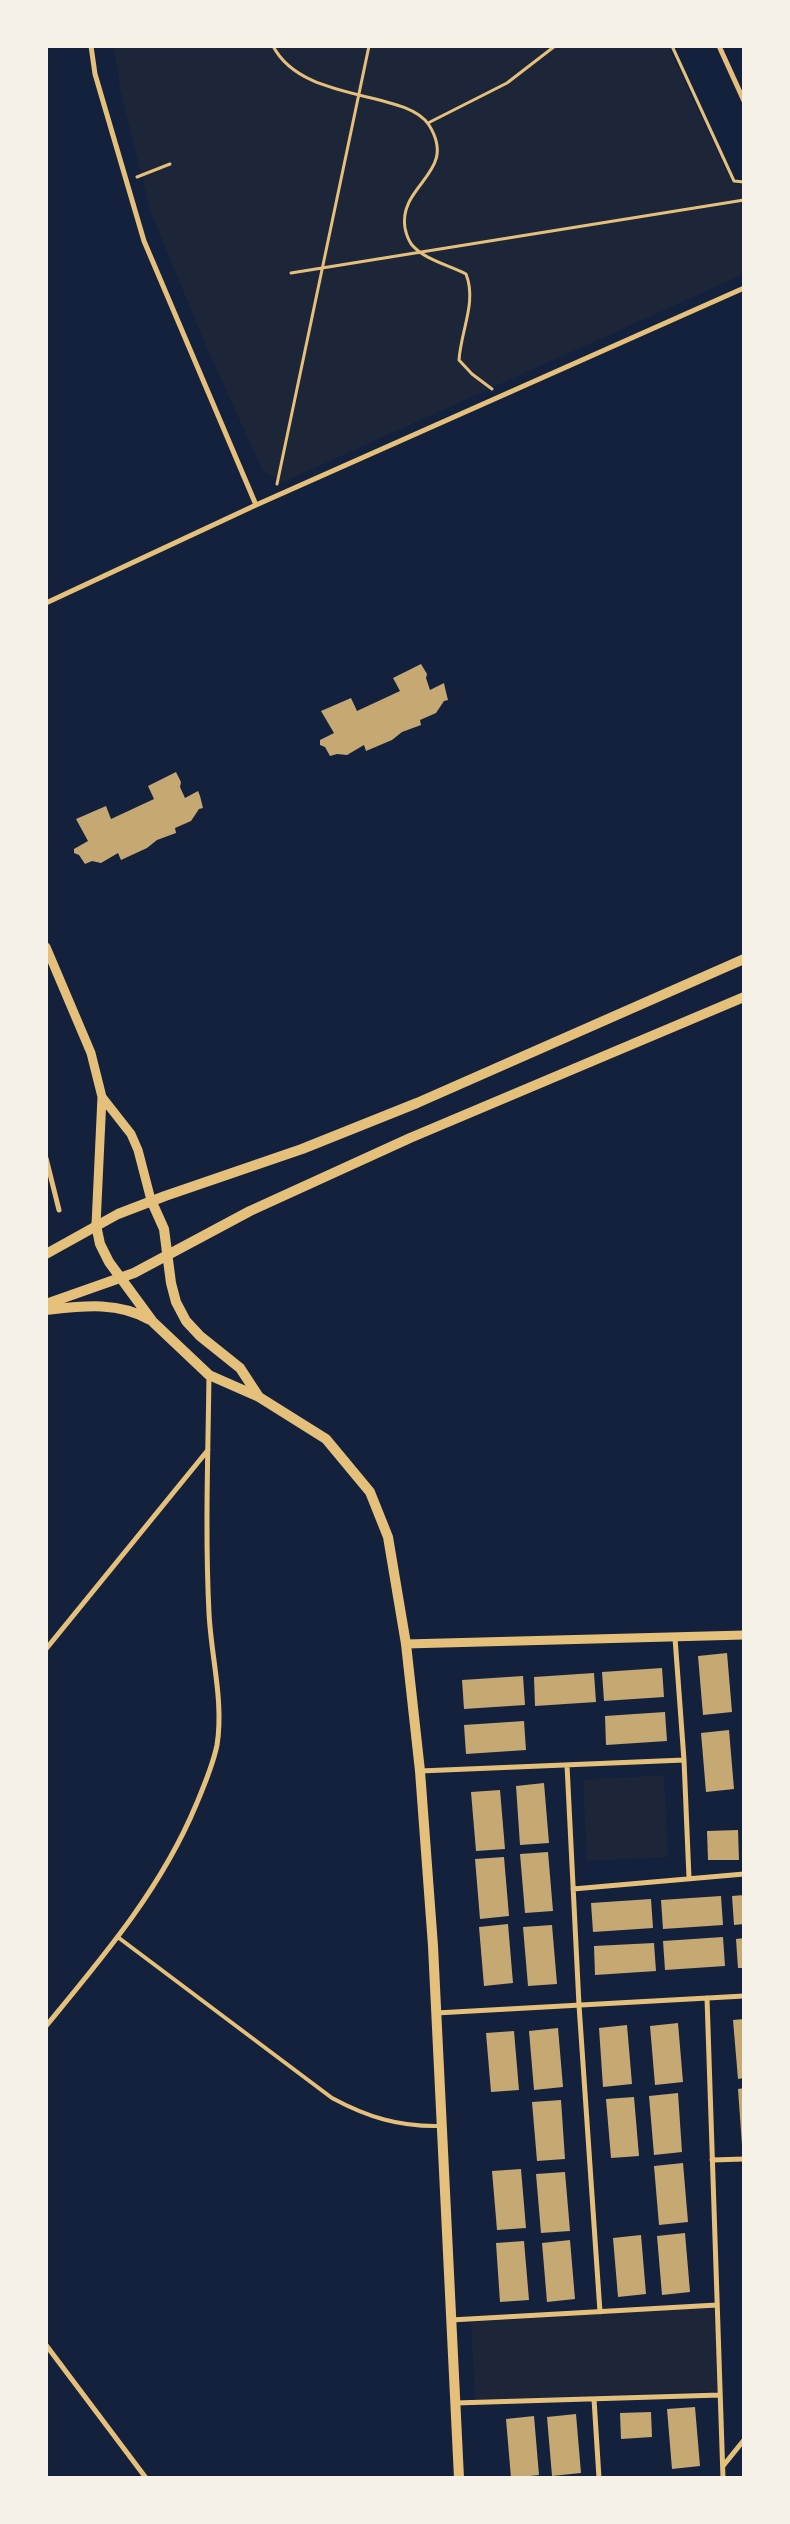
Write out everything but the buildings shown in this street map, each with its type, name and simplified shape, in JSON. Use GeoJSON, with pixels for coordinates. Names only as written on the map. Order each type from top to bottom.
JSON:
{"type":"FeatureCollection","features":[{"type":"Feature","properties":{"kind":"main road"},"geometry":{"type":"LineString","coordinates":[[46,1254],[96,1225],[151,1200],[302,1148],[417,1103],[744,960]]}},
{"type":"Feature","properties":{"kind":"main road"},"geometry":{"type":"LineString","coordinates":[[46,1304],[122,1279],[250,1211],[401,1142],[744,997]]}},
{"type":"Feature","properties":{"kind":"main road"},"geometry":{"type":"LineString","coordinates":[[151,1200],[164,1229],[170,1283],[176,1302],[186,1321],[200,1336],[240,1368],[258,1397]]}},
{"type":"Feature","properties":{"kind":"main road"},"geometry":{"type":"LineString","coordinates":[[96,1225],[100,1244],[109,1262],[153,1322],[208,1375],[258,1397],[326,1439],[370,1492],[388,1538],[406,1644],[420,1772],[436,2013],[459,2478]]}},
{"type":"Feature","properties":{"kind":"main road"},"geometry":{"type":"LineString","coordinates":[[46,1310],[111,1306],[131,1310],[153,1322]]}},
{"type":"Feature","properties":{"kind":"street"},"geometry":{"type":"LineString","coordinates":[[91,46],[95,74],[144,241],[256,505]]}},
{"type":"Feature","properties":{"kind":"street"},"geometry":{"type":"LineString","coordinates":[[719,46],[744,101]]}},
{"type":"Feature","properties":{"kind":"street"},"geometry":{"type":"LineString","coordinates":[[46,603],[256,505],[744,288]]}},
{"type":"Feature","properties":{"kind":"street"},"geometry":{"type":"LineString","coordinates":[[46,947],[91,1053],[102,1097],[96,1225]]}},
{"type":"Feature","properties":{"kind":"street"},"geometry":{"type":"LineString","coordinates":[[102,1097],[131,1134],[144,1166],[151,1200]]}},
{"type":"Feature","properties":{"kind":"street"},"geometry":{"type":"LineString","coordinates":[[46,1158],[60,1210]]}},
{"type":"Feature","properties":{"kind":"street"},"geometry":{"type":"LineString","coordinates":[[46,2026],[119,1938],[164,1870],[186,1831],[204,1788],[217,1745],[219,1712],[207,1585],[208,1375]]}},
{"type":"Feature","properties":{"kind":"street"},"geometry":{"type":"LineString","coordinates":[[46,1649],[208,1450]]}},
{"type":"Feature","properties":{"kind":"street"},"geometry":{"type":"LineString","coordinates":[[406,1644],[744,1635]]}},
{"type":"Feature","properties":{"kind":"street"},"geometry":{"type":"LineString","coordinates":[[675,1638],[684,1760],[689,1878]]}},
{"type":"Feature","properties":{"kind":"street"},"geometry":{"type":"LineString","coordinates":[[420,1772],[684,1760]]}},
{"type":"Feature","properties":{"kind":"street"},"geometry":{"type":"LineString","coordinates":[[567,1765],[578,2005],[600,2312]]}},
{"type":"Feature","properties":{"kind":"street"},"geometry":{"type":"LineString","coordinates":[[573,1889],[744,1874]]}},
{"type":"Feature","properties":{"kind":"street"},"geometry":{"type":"LineString","coordinates":[[436,2013],[744,1996]]}},
{"type":"Feature","properties":{"kind":"street"},"geometry":{"type":"LineString","coordinates":[[707,1998],[723,2478]]}},
{"type":"Feature","properties":{"kind":"street"},"geometry":{"type":"LineString","coordinates":[[712,2160],[744,2159]]}},
{"type":"Feature","properties":{"kind":"street"},"geometry":{"type":"LineString","coordinates":[[451,2320],[717,2306]]}},
{"type":"Feature","properties":{"kind":"street"},"geometry":{"type":"LineString","coordinates":[[46,2345],[146,2478]]}},
{"type":"Feature","properties":{"kind":"street"},"geometry":{"type":"LineString","coordinates":[[455,2404],[720,2395]]}},
{"type":"Feature","properties":{"kind":"street"},"geometry":{"type":"LineString","coordinates":[[594,2399],[599,2478]]}},
{"type":"Feature","properties":{"kind":"street"},"geometry":{"type":"LineString","coordinates":[[723,2466],[744,2440]]}},
{"type":"Feature","properties":{"kind":"lane"},"geometry":{"type":"LineString","coordinates":[[119,1938],[332,2098],[369,2116],[387,2121],[405,2125],[442,2126]]}},
{"type":"Feature","properties":{"kind":"path"},"geometry":{"type":"LineString","coordinates":[[273,46],[278,56],[298,72],[328,88],[358,97],[388,102],[414,113],[428,123],[438,148],[437,161],[409,201],[404,218],[406,233],[412,245],[420,252],[466,274],[471,287],[470,302],[463,328],[459,360],[472,374],[501,396]]}},
{"type":"Feature","properties":{"kind":"path"},"geometry":{"type":"LineString","coordinates":[[274,497],[369,46]]}},
{"type":"Feature","properties":{"kind":"path"},"geometry":{"type":"LineString","coordinates":[[428,123],[507,83],[556,46]]}},
{"type":"Feature","properties":{"kind":"path"},"geometry":{"type":"LineString","coordinates":[[672,46],[734,181],[744,182]]}},
{"type":"Feature","properties":{"kind":"path"},"geometry":{"type":"LineString","coordinates":[[127,182],[170,164]]}},
{"type":"Feature","properties":{"kind":"path"},"geometry":{"type":"LineString","coordinates":[[291,273],[744,200]]}},
{"type":"Feature","properties":{"kind":"shaded area"},"geometry":{"type":"Polygon","coordinates":[[[114,46],[668,46],[732,183],[744,186],[744,274],[283,482],[263,471],[205,344],[151,212],[120,88],[114,46]]]}},
{"type":"Feature","properties":{"kind":"shaded area"},"geometry":{"type":"Polygon","coordinates":[[[664,1775],[668,1857],[587,1861],[583,1780],[664,1775]]]}},
{"type":"Feature","properties":{"kind":"shaded area"},"geometry":{"type":"Polygon","coordinates":[[[714,2308],[717,2391],[475,2400],[471,2322],[714,2308]]]}}]}
